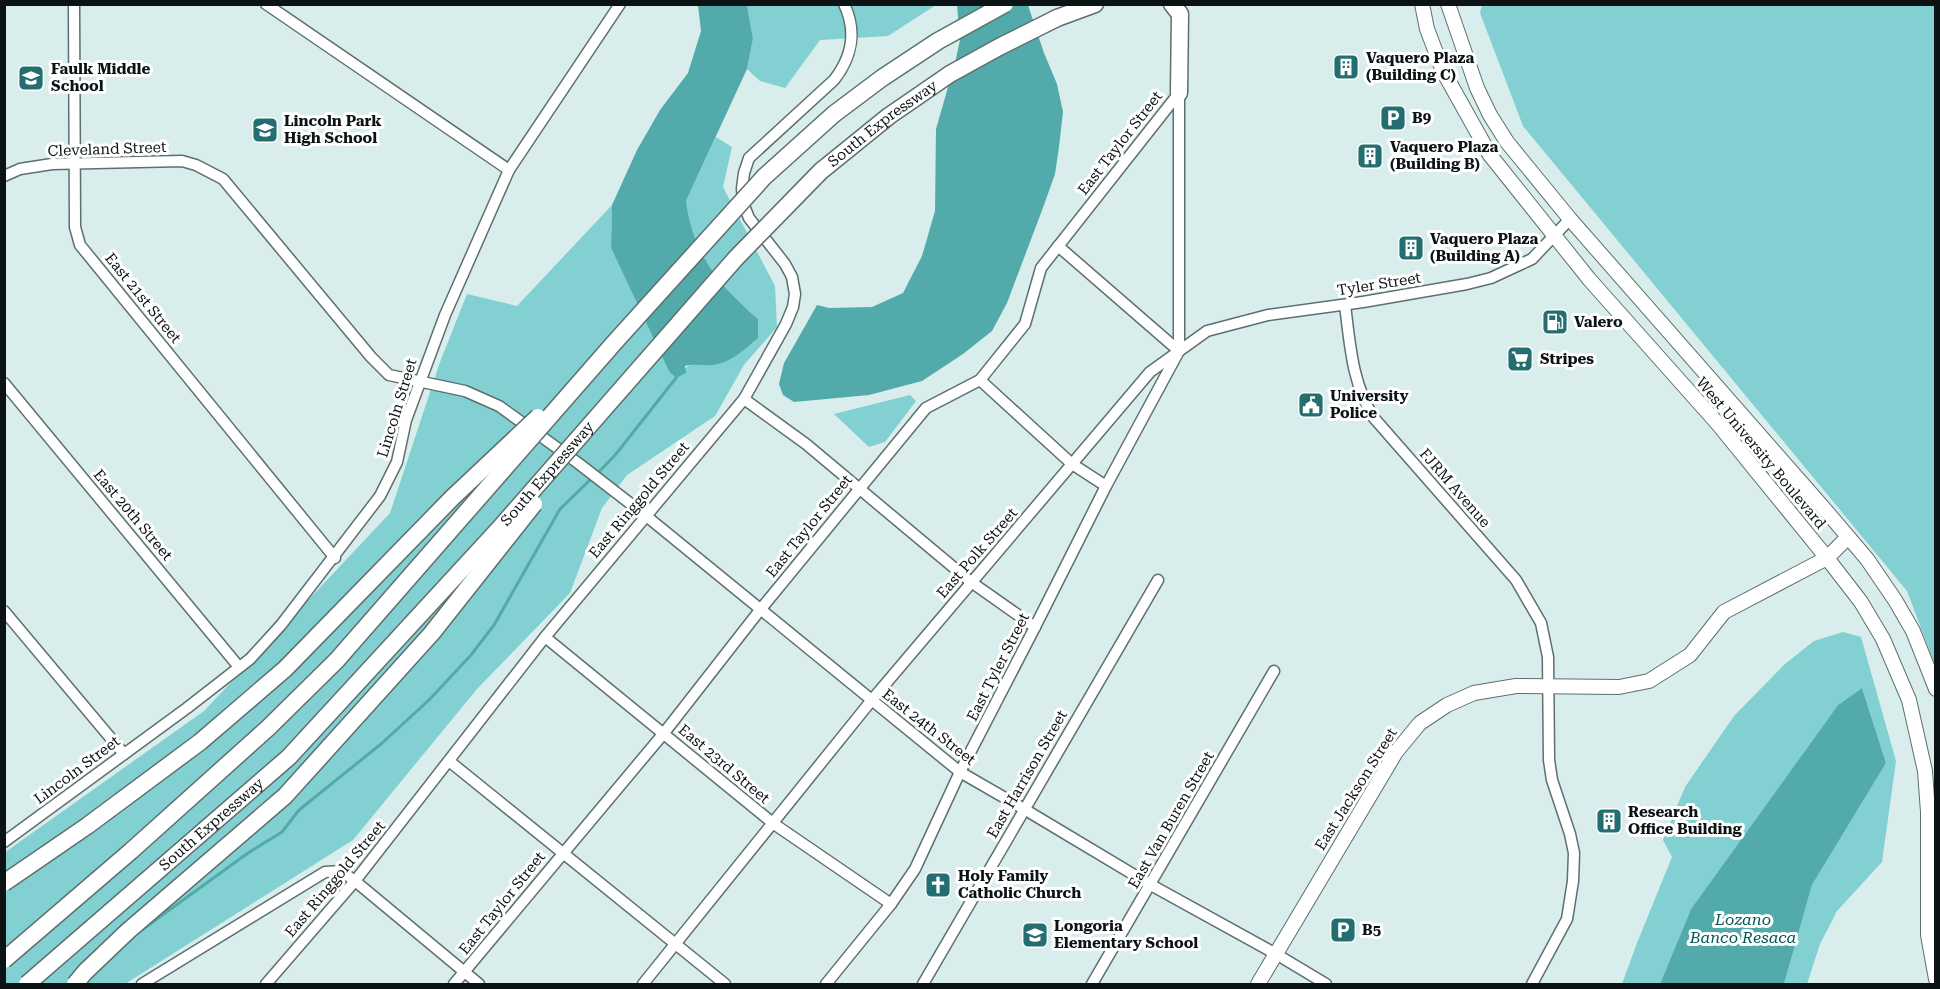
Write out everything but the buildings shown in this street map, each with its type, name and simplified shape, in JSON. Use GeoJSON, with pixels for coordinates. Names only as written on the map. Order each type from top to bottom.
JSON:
{"type":"FeatureCollection","features":[{"type":"Feature","properties":{"kind":"highway"},"geometry":{"type":"LineString","coordinates":[[4,960],[131,851],[268,728],[337,660],[764,177],[834,114],[882,78],[957,30],[1005,4]]}},
{"type":"Feature","properties":{"kind":"highway","name":"South Expressway"},"geometry":{"type":"LineString","coordinates":[[27,984],[289,757],[494,533],[764,227],[820,171],[889,116],[950,74],[1008,42],[1058,18],[1095,4]]}},
{"type":"Feature","properties":{"kind":"highway"},"geometry":{"type":"LineString","coordinates":[[1172,4],[1180,14],[1179,93]]}},
{"type":"Feature","properties":{"kind":"highway"},"geometry":{"type":"LineString","coordinates":[[75,984],[128,931],[285,796],[432,633],[664,341]]}},
{"type":"Feature","properties":{"kind":"highway"},"geometry":{"type":"LineString","coordinates":[[4,884],[200,742],[285,669],[452,498],[614,344]]}},
{"type":"Feature","properties":{"kind":"main road","name":"West University Boulevard"},"geometry":{"type":"LineString","coordinates":[[1422,4],[1427,29],[1443,71],[1490,155],[1589,279],[1718,424],[1827,558],[1861,602],[1883,639],[1909,700],[1918,731],[1925,771],[1932,828],[1928,935],[1935,979]]}},
{"type":"Feature","properties":{"kind":"main road","name":"West University Boulevard"},"geometry":{"type":"LineString","coordinates":[[1448,4],[1478,88],[1490,115],[1507,142],[1570,219],[1867,559],[1913,631],[1935,689]]}},
{"type":"Feature","properties":{"kind":"main road","name":"East Jackson Street"},"geometry":{"type":"LineString","coordinates":[[1258,984],[1396,752],[1420,723],[1447,705],[1474,693],[1516,686],[1619,687],[1649,681],[1690,655],[1724,612],[1827,558],[1848,537]]}},
{"type":"Feature","properties":{"kind":"street","name":"East 21st Street"},"geometry":{"type":"LineString","coordinates":[[74,4],[75,227],[80,245],[335,558]]}},
{"type":"Feature","properties":{"kind":"street"},"geometry":{"type":"LineString","coordinates":[[266,4],[509,170]]}},
{"type":"Feature","properties":{"kind":"street","name":"Lincoln Street"},"geometry":{"type":"LineString","coordinates":[[4,843],[249,659],[281,625],[335,558],[380,496],[397,462],[406,420],[419,381],[445,315],[509,170],[620,4]]}},
{"type":"Feature","properties":{"kind":"street","name":"East Ringgold Street"},"geometry":{"type":"LineString","coordinates":[[266,984],[356,880],[545,637],[744,399],[786,324],[793,308],[795,294],[792,277],[785,264],[748,218],[743,203],[744,173],[749,158],[834,80],[842,69],[851,44],[852,31],[844,4]]}},
{"type":"Feature","properties":{"kind":"street"},"geometry":{"type":"LineString","coordinates":[[1179,93],[1179,351]]}},
{"type":"Feature","properties":{"kind":"street","name":"East Taylor Street"},"geometry":{"type":"LineString","coordinates":[[454,984],[664,734],[760,610],[927,408],[980,380],[1025,324],[1041,268],[1179,93]]}},
{"type":"Feature","properties":{"kind":"street","name":"Cleveland Street"},"geometry":{"type":"LineString","coordinates":[[4,176],[20,169],[52,164],[182,161],[196,165],[223,179],[371,357],[389,375],[419,381]]}},
{"type":"Feature","properties":{"kind":"street","name":"Tyler Street"},"geometry":{"type":"LineString","coordinates":[[1179,351],[1207,331],[1268,315],[1345,305],[1491,278],[1532,260],[1570,219]]}},
{"type":"Feature","properties":{"kind":"street"},"geometry":{"type":"LineString","coordinates":[[1058,246],[1179,351]]}},
{"type":"Feature","properties":{"kind":"street","name":"FJRM Avenue"},"geometry":{"type":"LineString","coordinates":[[1345,305],[1353,368],[1366,405],[1374,418],[1516,580],[1541,622],[1548,657],[1552,780],[1574,853],[1573,881],[1567,919],[1532,984]]}},
{"type":"Feature","properties":{"kind":"street","name":"East Polk Street"},"geometry":{"type":"LineString","coordinates":[[643,984],[871,701],[971,582],[1150,372],[1179,351]]}},
{"type":"Feature","properties":{"kind":"street","name":"East Tyler Street"},"geometry":{"type":"LineString","coordinates":[[826,984],[891,904],[915,869],[960,772],[1106,486],[1179,351]]}},
{"type":"Feature","properties":{"kind":"street"},"geometry":{"type":"LineString","coordinates":[[980,380],[1072,464],[1106,486]]}},
{"type":"Feature","properties":{"kind":"street","name":"East 24th Street"},"geometry":{"type":"LineString","coordinates":[[419,381],[465,391],[499,406],[578,463],[960,772],[1151,885],[1326,984]]}},
{"type":"Feature","properties":{"kind":"street","name":"East 20th Street"},"geometry":{"type":"LineString","coordinates":[[4,383],[239,667]]}},
{"type":"Feature","properties":{"kind":"street"},"geometry":{"type":"LineString","coordinates":[[744,399],[806,444],[971,582],[1035,627]]}},
{"type":"Feature","properties":{"kind":"street","name":"East Harrison Street"},"geometry":{"type":"LineString","coordinates":[[923,984],[1158,580]]}},
{"type":"Feature","properties":{"kind":"street"},"geometry":{"type":"LineString","coordinates":[[4,611],[123,754]]}},
{"type":"Feature","properties":{"kind":"street","name":"East 23rd Street"},"geometry":{"type":"LineString","coordinates":[[545,637],[774,824],[891,904]]}},
{"type":"Feature","properties":{"kind":"street","name":"East Van Buren Street"},"geometry":{"type":"LineString","coordinates":[[1092,984],[1275,671]]}},
{"type":"Feature","properties":{"kind":"street"},"geometry":{"type":"LineString","coordinates":[[449,761],[725,984]]}},
{"type":"Feature","properties":{"kind":"street"},"geometry":{"type":"LineString","coordinates":[[142,984],[325,872],[341,871],[356,880],[479,984]]}},
{"type":"Feature","properties":{"kind":"shaded area"},"geometry":{"type":"Polygon","coordinates":[[[747,5],[936,5],[888,36],[820,40],[785,88],[760,81],[747,69],[753,39],[747,5]]]}},
{"type":"Feature","properties":{"kind":"shaded area"},"geometry":{"type":"Polygon","coordinates":[[[1482,5],[1935,5],[1935,665],[1907,591],[1523,126],[1480,13],[1482,5]]]}},
{"type":"Feature","properties":{"kind":"shaded area"},"geometry":{"type":"Polygon","coordinates":[[[716,137],[732,147],[723,187],[775,286],[777,327],[744,365],[715,416],[627,475],[602,508],[570,593],[477,689],[353,840],[125,984],[5,984],[4,853],[204,711],[390,513],[440,362],[467,294],[517,306],[612,205],[611,248],[669,370],[676,378],[689,365],[717,364],[758,319],[737,301],[706,264],[688,222],[686,201],[716,137]]]}},
{"type":"Feature","properties":{"kind":"shaded area"},"geometry":{"type":"Polygon","coordinates":[[[910,395],[916,401],[885,442],[869,447],[834,414],[910,395]]]}},
{"type":"Feature","properties":{"kind":"shaded area"},"geometry":{"type":"Polygon","coordinates":[[[1843,632],[1861,637],[1896,761],[1882,862],[1837,911],[1820,944],[1807,984],[1784,984],[1812,885],[1886,763],[1862,688],[1838,705],[1691,909],[1660,984],[1622,984],[1672,857],[1663,840],[1685,787],[1734,716],[1785,664],[1814,641],[1843,632]]]}},
{"type":"Feature","properties":{"kind":"water"},"geometry":{"type":"Polygon","coordinates":[[[698,5],[747,5],[753,39],[747,69],[686,201],[694,236],[701,252],[731,294],[758,319],[758,338],[729,360],[714,365],[685,366],[686,373],[676,378],[669,371],[611,248],[612,205],[637,150],[660,110],[688,73],[701,31],[698,5]]]}},
{"type":"Feature","properties":{"kind":"water"},"geometry":{"type":"Polygon","coordinates":[[[957,5],[1028,5],[1057,84],[1063,112],[1055,174],[1007,303],[992,331],[963,354],[922,381],[869,395],[794,402],[783,395],[779,384],[784,363],[817,305],[829,308],[872,307],[903,293],[922,256],[935,211],[936,129],[960,40],[957,5]]]}},
{"type":"Feature","properties":{"kind":"water","name":"Lozano Banco Resaca"},"geometry":{"type":"Polygon","coordinates":[[[1862,688],[1886,763],[1812,885],[1784,984],[1660,984],[1691,909],[1838,705],[1862,688]]]}},
{"type":"Feature","properties":{"kind":"waterway"},"geometry":{"type":"LineString","coordinates":[[597,474],[616,454],[676,378]]}},
{"type":"Feature","properties":{"kind":"waterway"},"geometry":{"type":"LineString","coordinates":[[139,932],[248,853],[282,832],[299,810],[381,744],[429,700],[471,655],[494,625],[560,509],[592,478]]}},
{"type":"Feature","properties":{"kind":"place","name":"Vaquero Plaza (Building C)"},"geometry":{"type":"Point","coordinates":[1346,67]}},
{"type":"Feature","properties":{"kind":"place","name":"Faulk Middle School"},"geometry":{"type":"Point","coordinates":[31,78]}},
{"type":"Feature","properties":{"kind":"place","name":"B9"},"geometry":{"type":"Point","coordinates":[1393,118]}},
{"type":"Feature","properties":{"kind":"place","name":"Lincoln Park High School"},"geometry":{"type":"Point","coordinates":[265,130]}},
{"type":"Feature","properties":{"kind":"place","name":"Vaquero Plaza (Building B)"},"geometry":{"type":"Point","coordinates":[1370,156]}},
{"type":"Feature","properties":{"kind":"place","name":"Vaquero Plaza (Building A)"},"geometry":{"type":"Point","coordinates":[1411,248]}},
{"type":"Feature","properties":{"kind":"place","name":"Valero"},"geometry":{"type":"Point","coordinates":[1555,322]}},
{"type":"Feature","properties":{"kind":"place","name":"Stripes"},"geometry":{"type":"Point","coordinates":[1520,359]}},
{"type":"Feature","properties":{"kind":"place","name":"University Police"},"geometry":{"type":"Point","coordinates":[1311,405]}},
{"type":"Feature","properties":{"kind":"place","name":"Research Office Building"},"geometry":{"type":"Point","coordinates":[1609,821]}},
{"type":"Feature","properties":{"kind":"place","name":"Holy Family Catholic Church"},"geometry":{"type":"Point","coordinates":[938,885]}},
{"type":"Feature","properties":{"kind":"place","name":"B5"},"geometry":{"type":"Point","coordinates":[1343,930]}},
{"type":"Feature","properties":{"kind":"place","name":"Longoria Elementary School"},"geometry":{"type":"Point","coordinates":[1035,935]}}]}
